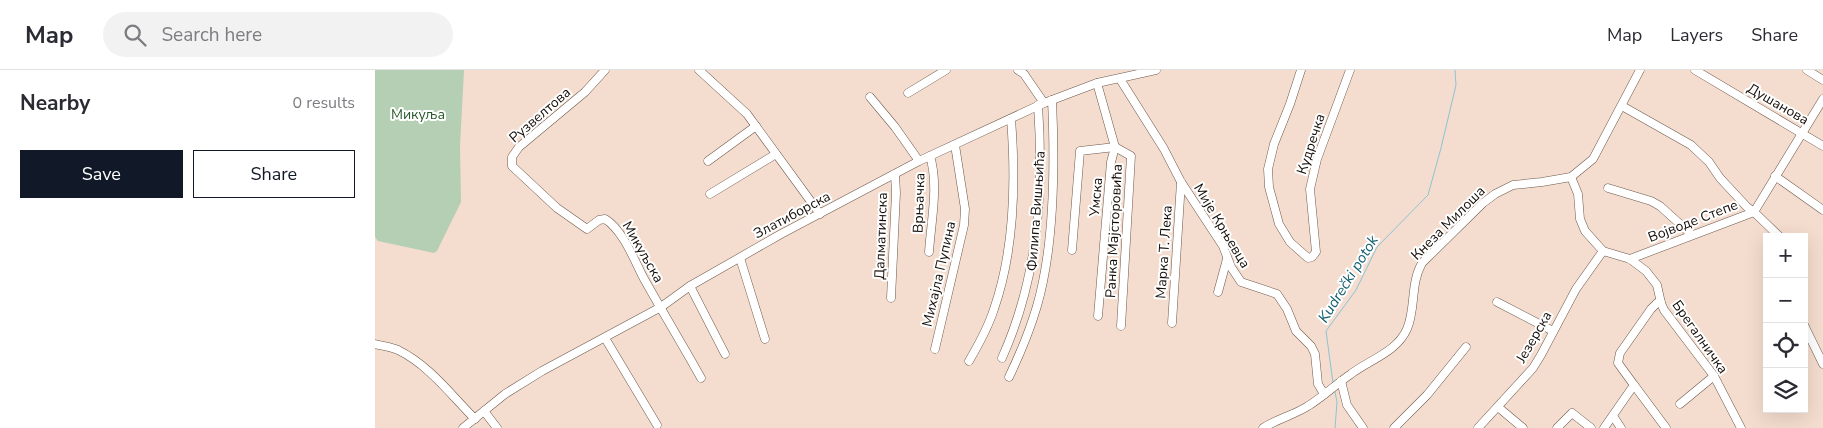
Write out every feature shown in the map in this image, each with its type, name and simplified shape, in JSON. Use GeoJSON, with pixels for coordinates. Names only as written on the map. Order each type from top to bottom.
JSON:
{"type":"FeatureCollection","features":[{"type":"Feature","properties":{"kind":"street","name":"Рузвелтова"},"geometry":{"type":"LineString","coordinates":[[512,157],[519,147],[585,92],[605,70]]}},
{"type":"Feature","properties":{"kind":"street"},"geometry":{"type":"LineString","coordinates":[[699,70],[747,114],[819,214]]}},
{"type":"Feature","properties":{"kind":"street"},"geometry":{"type":"LineString","coordinates":[[908,93],[946,70]]}},
{"type":"Feature","properties":{"kind":"street"},"geometry":{"type":"LineString","coordinates":[[1002,358],[1027,292],[1034,251],[1041,184],[1044,103],[1025,74],[1018,70]]}},
{"type":"Feature","properties":{"kind":"street","name":"Златиборска"},"geometry":{"type":"LineString","coordinates":[[463,428],[505,394],[542,371],[661,307],[690,286],[781,234],[919,161],[1044,103],[1097,83],[1156,70]]}},
{"type":"Feature","properties":{"kind":"street","name":"Кудречка"},"geometry":{"type":"LineString","coordinates":[[1301,70],[1274,144],[1268,169],[1269,187],[1279,224],[1289,242],[1308,258],[1312,257],[1316,252],[1310,189],[1317,159],[1350,70]]}},
{"type":"Feature","properties":{"kind":"street","name":"Кнеза Милоша"},"geometry":{"type":"LineString","coordinates":[[1263,428],[1309,406],[1357,370],[1387,352],[1400,339],[1406,331],[1410,320],[1414,283],[1422,263],[1483,203],[1495,194],[1513,185],[1571,177],[1593,159],[1623,106],[1640,70]]}},
{"type":"Feature","properties":{"kind":"street","name":"Душанова"},"geometry":{"type":"LineString","coordinates":[[1695,70],[1823,146]]}},
{"type":"Feature","properties":{"kind":"street"},"geometry":{"type":"LineString","coordinates":[[1807,70],[1823,80]]}},
{"type":"Feature","properties":{"kind":"street","name":"Мије Крњевца"},"geometry":{"type":"LineString","coordinates":[[1120,79],[1181,182],[1223,246],[1227,259],[1241,282],[1277,294],[1287,309],[1296,331],[1311,346],[1315,354],[1318,384],[1333,387],[1363,428]]}},
{"type":"Feature","properties":{"kind":"street","name":"Умска"},"geometry":{"type":"LineString","coordinates":[[1097,83],[1115,147],[1111,162],[1098,316]]}},
{"type":"Feature","properties":{"kind":"street"},"geometry":{"type":"LineString","coordinates":[[870,97],[895,127],[919,161]]}},
{"type":"Feature","properties":{"kind":"street","name":"Војводе Степе"},"geometry":{"type":"LineString","coordinates":[[1630,259],[1691,234],[1754,212],[1823,99]]}},
{"type":"Feature","properties":{"kind":"street","name":"Филипа Вишњића"},"geometry":{"type":"LineString","coordinates":[[1009,377],[1032,319],[1045,270],[1053,176],[1044,103]]}},
{"type":"Feature","properties":{"kind":"street"},"geometry":{"type":"LineString","coordinates":[[1623,106],[1691,145],[1709,162],[1720,178],[1747,207],[1776,233]]}},
{"type":"Feature","properties":{"kind":"street"},"geometry":{"type":"LineString","coordinates":[[969,361],[988,326],[1003,277],[1013,203],[1014,160],[1011,119]]}},
{"type":"Feature","properties":{"kind":"street"},"geometry":{"type":"LineString","coordinates":[[708,161],[756,126]]}},
{"type":"Feature","properties":{"kind":"street","name":"Михајла Пупина"},"geometry":{"type":"LineString","coordinates":[[935,350],[964,225],[965,210],[955,145]]}},
{"type":"Feature","properties":{"kind":"street"},"geometry":{"type":"LineString","coordinates":[[1072,250],[1080,151],[1115,147]]}},
{"type":"Feature","properties":{"kind":"street","name":"Ранка Мајсторовића"},"geometry":{"type":"LineString","coordinates":[[1115,147],[1131,156],[1121,326]]}},
{"type":"Feature","properties":{"kind":"street"},"geometry":{"type":"LineString","coordinates":[[710,194],[776,154]]}},
{"type":"Feature","properties":{"kind":"street","name":"Врњачка"},"geometry":{"type":"LineString","coordinates":[[929,252],[933,186],[933,166],[930,156]]}},
{"type":"Feature","properties":{"kind":"street","name":"Микуљска"},"geometry":{"type":"LineString","coordinates":[[512,157],[513,166],[557,208],[587,229],[599,220],[605,219],[611,222],[633,256],[661,307]]}},
{"type":"Feature","properties":{"kind":"street","name":"Далматинска"},"geometry":{"type":"LineString","coordinates":[[891,298],[896,193],[895,174]]}},
{"type":"Feature","properties":{"kind":"street"},"geometry":{"type":"LineString","coordinates":[[1775,176],[1823,210]]}},
{"type":"Feature","properties":{"kind":"street"},"geometry":{"type":"LineString","coordinates":[[1571,177],[1578,194],[1580,219],[1585,231],[1603,251]]}},
{"type":"Feature","properties":{"kind":"street","name":"Марка Т. Лека"},"geometry":{"type":"LineString","coordinates":[[1172,323],[1181,182]]}},
{"type":"Feature","properties":{"kind":"street"},"geometry":{"type":"LineString","coordinates":[[1608,188],[1651,201],[1660,206],[1691,234]]}},
{"type":"Feature","properties":{"kind":"street","name":"Брегалничка"},"geometry":{"type":"LineString","coordinates":[[1603,251],[1630,259],[1646,271],[1657,285],[1664,310],[1714,376],[1741,428]]}},
{"type":"Feature","properties":{"kind":"street","name":"Језерска"},"geometry":{"type":"LineString","coordinates":[[1478,428],[1533,368],[1576,289],[1603,251]]}},
{"type":"Feature","properties":{"kind":"street"},"geometry":{"type":"LineString","coordinates":[[740,258],[765,339]]}},
{"type":"Feature","properties":{"kind":"street"},"geometry":{"type":"LineString","coordinates":[[1219,292],[1227,259]]}},
{"type":"Feature","properties":{"kind":"street"},"geometry":{"type":"LineString","coordinates":[[690,286],[725,354]]}},
{"type":"Feature","properties":{"kind":"street"},"geometry":{"type":"LineString","coordinates":[[1497,302],[1553,331]]}},
{"type":"Feature","properties":{"kind":"street"},"geometry":{"type":"LineString","coordinates":[[1661,303],[1657,303],[1651,309],[1620,353],[1618,363],[1666,428]]}},
{"type":"Feature","properties":{"kind":"street"},"geometry":{"type":"LineString","coordinates":[[661,307],[701,378]]}},
{"type":"Feature","properties":{"kind":"street"},"geometry":{"type":"LineString","coordinates":[[1808,333],[1823,364]]}},
{"type":"Feature","properties":{"kind":"street"},"geometry":{"type":"LineString","coordinates":[[605,338],[657,425]]}},
{"type":"Feature","properties":{"kind":"street"},"geometry":{"type":"LineString","coordinates":[[375,344],[397,349],[415,360],[432,374],[475,419]]}},
{"type":"Feature","properties":{"kind":"street"},"geometry":{"type":"LineString","coordinates":[[1394,428],[1427,395],[1465,347]]}},
{"type":"Feature","properties":{"kind":"street"},"geometry":{"type":"LineString","coordinates":[[1680,404],[1714,376]]}},
{"type":"Feature","properties":{"kind":"street"},"geometry":{"type":"LineString","coordinates":[[1604,428],[1634,385]]}},
{"type":"Feature","properties":{"kind":"street"},"geometry":{"type":"LineString","coordinates":[[1498,407],[1523,428]]}},
{"type":"Feature","properties":{"kind":"street"},"geometry":{"type":"LineString","coordinates":[[484,411],[497,428]]}},
{"type":"Feature","properties":{"kind":"street"},"geometry":{"type":"LineString","coordinates":[[1557,428],[1572,413],[1591,428]]}},
{"type":"Feature","properties":{"kind":"street"},"geometry":{"type":"LineString","coordinates":[[1613,416],[1621,428]]}},
{"type":"Feature","properties":{"kind":"green space","name":"Микуља"},"geometry":{"type":"Polygon","coordinates":[[[375,70],[464,70],[460,146],[461,202],[437,251],[434,253],[378,241],[375,237],[375,70]]]}},
{"type":"Feature","properties":{"kind":"waterway","name":"Kudrečki potok"},"geometry":{"type":"LineString","coordinates":[[1333,383],[1326,331],[1356,290],[1377,247],[1428,195],[1456,85],[1455,70]]}},
{"type":"Feature","properties":{"kind":"waterway","name":"Kudrečki potok"},"geometry":{"type":"LineString","coordinates":[[1335,392],[1337,402],[1335,428]]}}]}
